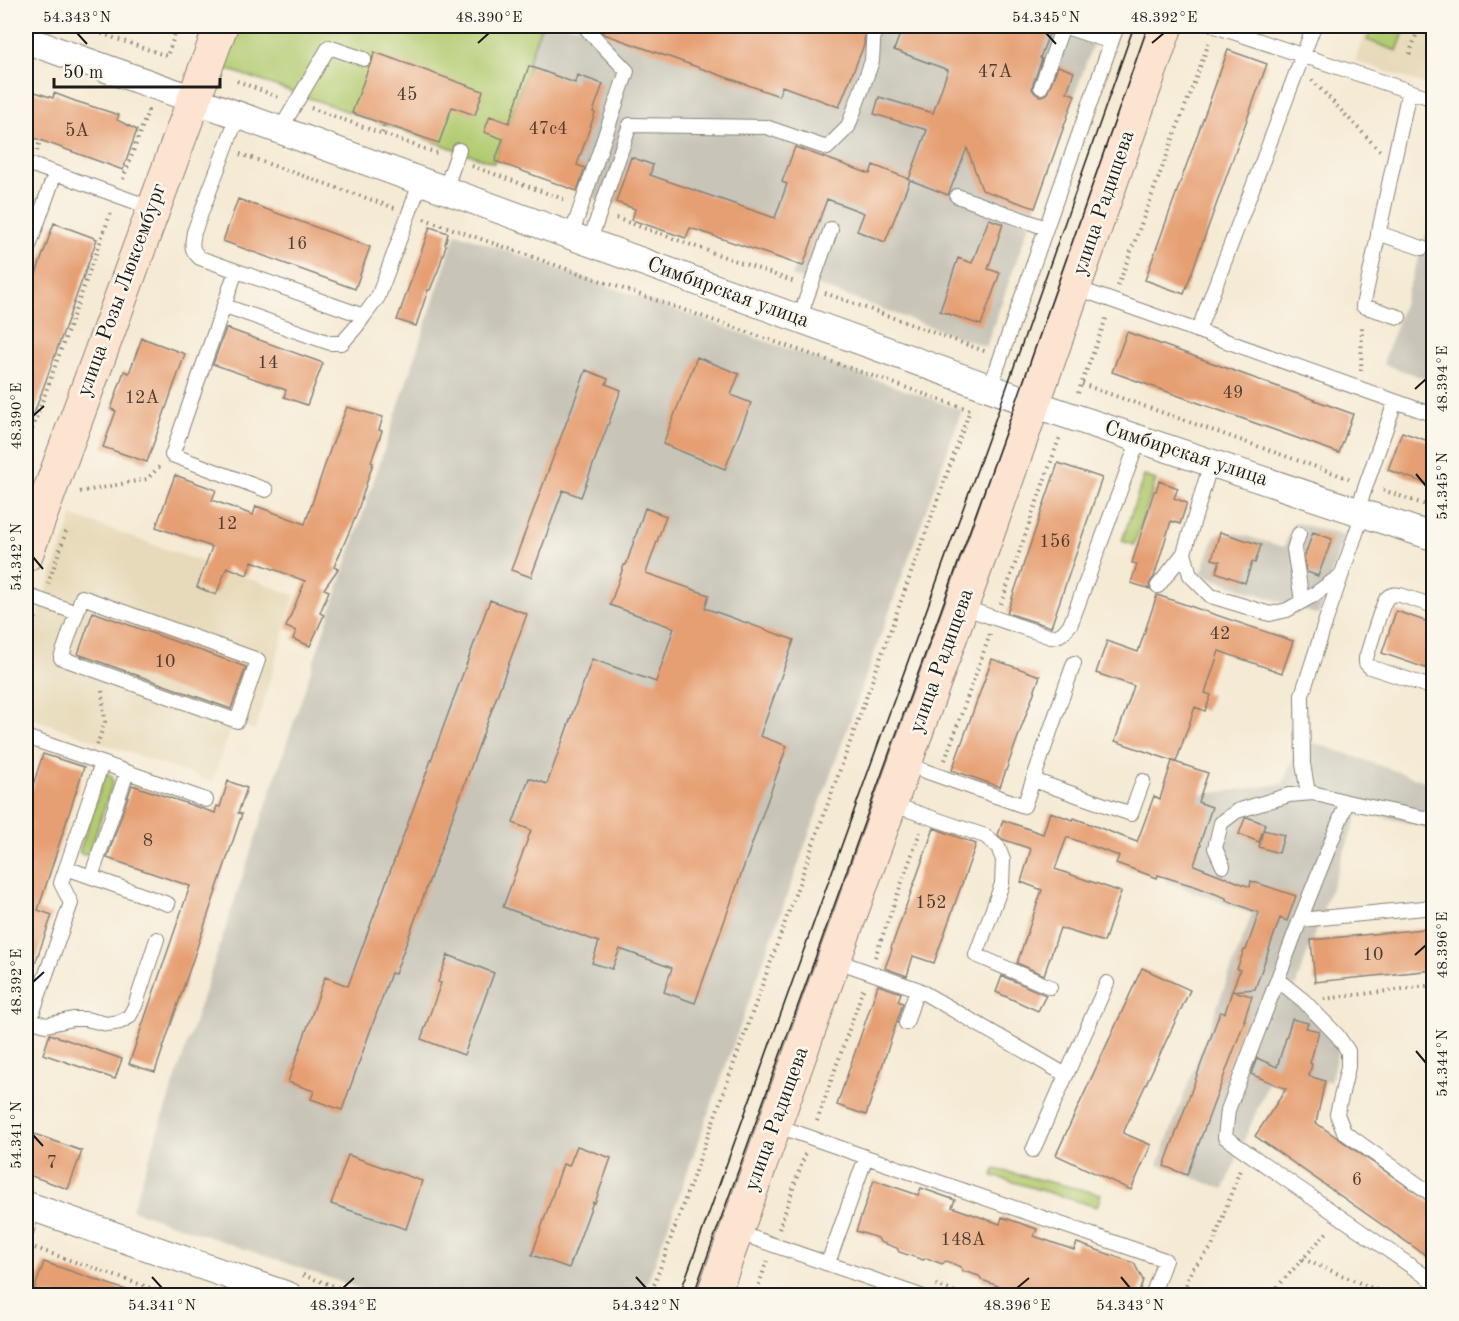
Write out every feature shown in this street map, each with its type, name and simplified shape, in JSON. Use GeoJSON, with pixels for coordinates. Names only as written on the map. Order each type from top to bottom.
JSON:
{"type":"FeatureCollection","features":[{"type":"Feature","properties":{"kind":"street","name":"улица Розы Люксембург"},"geometry":{"type":"LineString","coordinates":[[26,555],[220,26]]}},
{"type":"Feature","properties":{"kind":"street","name":"улица Радищева"},"geometry":{"type":"LineString","coordinates":[[713,1296],[962,607],[1166,26]]}},
{"type":"Feature","properties":{"kind":"street","name":"Симбирская улица"},"geometry":{"type":"LineString","coordinates":[[26,40],[1034,404],[1434,537]]}},
{"type":"Feature","properties":{"kind":"street"},"geometry":{"type":"LineString","coordinates":[[29,1206],[289,1296]]}},
{"type":"Feature","properties":{"kind":"lane"},"geometry":{"type":"LineString","coordinates":[[580,239],[581,206],[627,71],[584,26]]}},
{"type":"Feature","properties":{"kind":"lane"},"geometry":{"type":"LineString","coordinates":[[580,239],[630,125],[766,127],[827,148],[848,127],[872,61],[874,26]]}},
{"type":"Feature","properties":{"kind":"lane"},"geometry":{"type":"LineString","coordinates":[[1041,87],[1063,26],[1111,42]]}},
{"type":"Feature","properties":{"kind":"lane"},"geometry":{"type":"LineString","coordinates":[[985,386],[1046,228],[1117,26]]}},
{"type":"Feature","properties":{"kind":"lane"},"geometry":{"type":"LineString","coordinates":[[1215,26],[1302,61],[1434,99]]}},
{"type":"Feature","properties":{"kind":"lane"},"geometry":{"type":"LineString","coordinates":[[1198,332],[1314,26]]}},
{"type":"Feature","properties":{"kind":"lane"},"geometry":{"type":"LineString","coordinates":[[280,130],[329,47],[364,59]]}},
{"type":"Feature","properties":{"kind":"lane"},"geometry":{"type":"LineString","coordinates":[[1399,317],[1363,306],[1409,91]]}},
{"type":"Feature","properties":{"kind":"lane"},"geometry":{"type":"LineString","coordinates":[[238,115],[194,232],[192,245],[194,253],[201,258],[236,271],[364,316]]}},
{"type":"Feature","properties":{"kind":"lane"},"geometry":{"type":"LineString","coordinates":[[225,306],[330,343],[342,343],[378,297],[409,213],[457,155]]}},
{"type":"Feature","properties":{"kind":"lane"},"geometry":{"type":"LineString","coordinates":[[26,163],[153,208]]}},
{"type":"Feature","properties":{"kind":"lane"},"geometry":{"type":"LineString","coordinates":[[26,255],[55,173]]}},
{"type":"Feature","properties":{"kind":"lane"},"geometry":{"type":"LineString","coordinates":[[957,196],[1046,228]]}},
{"type":"Feature","properties":{"kind":"lane"},"geometry":{"type":"LineString","coordinates":[[799,319],[831,229]]}},
{"type":"Feature","properties":{"kind":"lane"},"geometry":{"type":"LineString","coordinates":[[1378,233],[1422,248]]}},
{"type":"Feature","properties":{"kind":"lane"},"geometry":{"type":"LineString","coordinates":[[236,271],[171,455],[266,490]]}},
{"type":"Feature","properties":{"kind":"lane"},"geometry":{"type":"LineString","coordinates":[[1074,287],[1434,415]]}},
{"type":"Feature","properties":{"kind":"lane"},"geometry":{"type":"LineString","coordinates":[[1308,793],[1303,764],[1302,695],[1360,512],[1366,485],[1395,402]]}},
{"type":"Feature","properties":{"kind":"lane"},"geometry":{"type":"LineString","coordinates":[[962,607],[1051,637],[1063,634],[1071,623],[1139,439]]}},
{"type":"Feature","properties":{"kind":"lane"},"geometry":{"type":"LineString","coordinates":[[1158,586],[1184,554],[1211,463]]}},
{"type":"Feature","properties":{"kind":"lane"},"geometry":{"type":"LineString","coordinates":[[1299,534],[1294,549],[1302,601]]}},
{"type":"Feature","properties":{"kind":"lane"},"geometry":{"type":"LineString","coordinates":[[1184,554],[1190,575],[1211,596],[1270,614],[1287,610],[1340,576]]}},
{"type":"Feature","properties":{"kind":"lane"},"geometry":{"type":"LineString","coordinates":[[26,595],[76,613]]}},
{"type":"Feature","properties":{"kind":"lane"},"geometry":{"type":"LineString","coordinates":[[1434,606],[1400,595],[1390,596],[1384,604],[1366,663],[1370,667],[1434,688]]}},
{"type":"Feature","properties":{"kind":"lane"},"geometry":{"type":"LineString","coordinates":[[82,597],[258,660],[237,720],[61,658],[76,613],[82,597]]}},
{"type":"Feature","properties":{"kind":"lane"},"geometry":{"type":"LineString","coordinates":[[905,764],[1024,806],[1074,663]]}},
{"type":"Feature","properties":{"kind":"lane"},"geometry":{"type":"LineString","coordinates":[[26,737],[206,800]]}},
{"type":"Feature","properties":{"kind":"lane"},"geometry":{"type":"LineString","coordinates":[[97,761],[61,883],[71,903],[28,1020],[46,1025],[73,1019],[108,1024],[120,1022],[129,1017],[135,1006],[157,939]]}},
{"type":"Feature","properties":{"kind":"lane"},"geometry":{"type":"LineString","coordinates":[[91,877],[127,772]]}},
{"type":"Feature","properties":{"kind":"lane"},"geometry":{"type":"LineString","coordinates":[[1033,780],[1131,814],[1143,781]]}},
{"type":"Feature","properties":{"kind":"lane"},"geometry":{"type":"LineString","coordinates":[[1223,866],[1215,848],[1221,823],[1237,811],[1289,795],[1313,793],[1434,820]]}},
{"type":"Feature","properties":{"kind":"lane"},"geometry":{"type":"LineString","coordinates":[[1347,802],[1228,1110],[1225,1137],[1434,1282]]}},
{"type":"Feature","properties":{"kind":"lane"},"geometry":{"type":"LineString","coordinates":[[891,804],[985,836],[998,848],[1003,860],[1002,884],[976,956],[1050,987]]}},
{"type":"Feature","properties":{"kind":"lane"},"geometry":{"type":"LineString","coordinates":[[66,868],[168,903]]}},
{"type":"Feature","properties":{"kind":"lane"},"geometry":{"type":"LineString","coordinates":[[1300,920],[1434,907]]}},
{"type":"Feature","properties":{"kind":"lane"},"geometry":{"type":"LineString","coordinates":[[834,960],[917,989],[1066,1075]]}},
{"type":"Feature","properties":{"kind":"lane"},"geometry":{"type":"LineString","coordinates":[[1278,980],[1304,1001],[1337,1035],[1348,1051],[1348,1067],[1337,1114],[1344,1132],[1434,1196]]}},
{"type":"Feature","properties":{"kind":"lane"},"geometry":{"type":"LineString","coordinates":[[1033,1149],[1107,983]]}},
{"type":"Feature","properties":{"kind":"lane"},"geometry":{"type":"LineString","coordinates":[[906,1023],[917,989]]}},
{"type":"Feature","properties":{"kind":"lane"},"geometry":{"type":"LineString","coordinates":[[774,1125],[1165,1260],[1152,1296]]}},
{"type":"Feature","properties":{"kind":"lane"},"geometry":{"type":"LineString","coordinates":[[828,1263],[867,1157]]}},
{"type":"Feature","properties":{"kind":"lane"},"geometry":{"type":"LineString","coordinates":[[26,1233],[29,1206]]}},
{"type":"Feature","properties":{"kind":"lane"},"geometry":{"type":"LineString","coordinates":[[736,1232],[921,1296]]}},
{"type":"Feature","properties":{"kind":"path"},"geometry":{"type":"LineString","coordinates":[[79,26],[167,56],[178,26]]}},
{"type":"Feature","properties":{"kind":"path"},"geometry":{"type":"LineString","coordinates":[[939,777],[1068,415],[1082,384],[1215,26]]}},
{"type":"Feature","properties":{"kind":"path"},"geometry":{"type":"LineString","coordinates":[[1407,26],[1434,35]]}},
{"type":"Feature","properties":{"kind":"path"},"geometry":{"type":"LineString","coordinates":[[1409,55],[1418,28]]}},
{"type":"Feature","properties":{"kind":"path"},"geometry":{"type":"LineString","coordinates":[[1302,61],[1393,164]]}},
{"type":"Feature","properties":{"kind":"path"},"geometry":{"type":"LineString","coordinates":[[237,81],[382,133],[457,155],[581,206]]}},
{"type":"Feature","properties":{"kind":"path"},"geometry":{"type":"LineString","coordinates":[[26,446],[148,111]]}},
{"type":"Feature","properties":{"kind":"path"},"geometry":{"type":"LineString","coordinates":[[382,133],[385,124]]}},
{"type":"Feature","properties":{"kind":"path"},"geometry":{"type":"LineString","coordinates":[[225,149],[970,410]]}},
{"type":"Feature","properties":{"kind":"path"},"geometry":{"type":"LineString","coordinates":[[1360,389],[1363,306]]}},
{"type":"Feature","properties":{"kind":"path"},"geometry":{"type":"LineString","coordinates":[[1082,384],[1434,508]]}},
{"type":"Feature","properties":{"kind":"path"},"geometry":{"type":"LineString","coordinates":[[650,1296],[970,410],[985,386]]}},
{"type":"Feature","properties":{"kind":"path"},"geometry":{"type":"LineString","coordinates":[[80,492],[147,479],[171,455]]}},
{"type":"Feature","properties":{"kind":"path"},"geometry":{"type":"LineString","coordinates":[[97,761],[105,722],[100,672]]}},
{"type":"Feature","properties":{"kind":"path"},"geometry":{"type":"LineString","coordinates":[[755,1296],[925,815]]}},
{"type":"Feature","properties":{"kind":"path"},"geometry":{"type":"LineString","coordinates":[[1304,1001],[1434,985]]}},
{"type":"Feature","properties":{"kind":"path"},"geometry":{"type":"LineString","coordinates":[[1182,1296],[1192,1269],[1212,1247],[1247,1152]]}},
{"type":"Feature","properties":{"kind":"path"},"geometry":{"type":"LineString","coordinates":[[1269,1296],[1341,1217]]}},
{"type":"Feature","properties":{"kind":"path"},"geometry":{"type":"LineString","coordinates":[[26,1245],[173,1296]]}},
{"type":"Feature","properties":{"kind":"path"},"geometry":{"type":"LineString","coordinates":[[1303,1259],[1391,1296]]}},
{"type":"Feature","properties":{"kind":"shaded area"},"geometry":{"type":"Polygon","coordinates":[[[541,26],[1099,26],[986,347],[792,276],[796,264],[616,202],[612,205],[495,161],[529,67],[527,65],[541,26]]]}},
{"type":"Feature","properties":{"kind":"shaded area"},"geometry":{"type":"Polygon","coordinates":[[[1367,26],[1433,26],[1433,87],[1355,61],[1367,26]]]}},
{"type":"Feature","properties":{"kind":"shaded area"},"geometry":{"type":"Polygon","coordinates":[[[1433,215],[1433,381],[1383,364],[1433,215]]]}},
{"type":"Feature","properties":{"kind":"shaded area"},"geometry":{"type":"Polygon","coordinates":[[[456,233],[962,410],[643,1295],[378,1295],[132,1210],[456,233]]]}},
{"type":"Feature","properties":{"kind":"shaded area"},"geometry":{"type":"Polygon","coordinates":[[[73,516],[295,595],[255,730],[233,723],[212,782],[26,716],[26,649],[73,516]]]}},
{"type":"Feature","properties":{"kind":"shaded area"},"geometry":{"type":"Polygon","coordinates":[[[1294,522],[1344,536],[1318,615],[1201,574],[1215,535],[1236,533],[1284,547],[1294,522]]]}},
{"type":"Feature","properties":{"kind":"shaded area"},"geometry":{"type":"Polygon","coordinates":[[[1301,738],[1433,784],[1433,829],[1359,811],[1290,1001],[1317,1009],[1339,1048],[1330,1082],[1274,1069],[1224,1189],[1158,1165],[1252,914],[1165,881],[1198,795],[1283,784],[1301,738]]]}},
{"type":"Feature","properties":{"kind":"green space"},"geometry":{"type":"Polygon","coordinates":[[[240,26],[541,26],[494,163],[224,68],[240,26]]]}},
{"type":"Feature","properties":{"kind":"green space"},"geometry":{"type":"Polygon","coordinates":[[[1373,26],[1406,26],[1397,51],[1367,40],[1373,26]]]}},
{"type":"Feature","properties":{"kind":"green space"},"geometry":{"type":"Polygon","coordinates":[[[1144,476],[1156,480],[1134,545],[1122,541],[1144,476]]]}},
{"type":"Feature","properties":{"kind":"green space"},"geometry":{"type":"Polygon","coordinates":[[[106,772],[112,777],[113,782],[90,851],[83,855],[79,852],[106,772]]]}},
{"type":"Feature","properties":{"kind":"green space"},"geometry":{"type":"Polygon","coordinates":[[[995,1169],[1101,1194],[1097,1207],[993,1176],[995,1169]]]}},
{"type":"Feature","properties":{"kind":"building"},"geometry":{"type":"Polygon","coordinates":[[[596,26],[865,26],[864,45],[839,107],[782,86],[779,96],[604,34],[596,26]]]}},
{"type":"Feature","properties":{"kind":"building"},"geometry":{"type":"Polygon","coordinates":[[[903,26],[1052,26],[1032,89],[1039,96],[1047,93],[1058,66],[1074,72],[1067,92],[1075,95],[1035,208],[982,190],[967,148],[948,195],[910,180],[885,242],[857,231],[864,213],[827,199],[803,266],[690,228],[686,238],[632,220],[635,209],[616,202],[631,157],[653,165],[650,175],[775,218],[787,184],[782,182],[795,147],[870,174],[873,165],[909,179],[927,130],[874,114],[879,97],[933,113],[948,70],[894,50],[903,26]]]}},
{"type":"Feature","properties":{"kind":"building"},"geometry":{"type":"Polygon","coordinates":[[[1228,50],[1267,64],[1184,294],[1145,280],[1228,50]]]}},
{"type":"Feature","properties":{"kind":"building"},"geometry":{"type":"Polygon","coordinates":[[[374,52],[483,91],[475,115],[452,107],[439,143],[352,113],[374,52]]]}},
{"type":"Feature","properties":{"kind":"building"},"geometry":{"type":"Polygon","coordinates":[[[529,66],[575,83],[577,75],[603,84],[577,165],[585,168],[577,191],[495,161],[503,139],[484,132],[490,116],[509,123],[529,66]]]}},
{"type":"Feature","properties":{"kind":"building"},"geometry":{"type":"Polygon","coordinates":[[[32,91],[53,98],[54,93],[119,115],[117,120],[137,130],[123,170],[26,135],[26,110],[32,91]]]}},
{"type":"Feature","properties":{"kind":"building"},"geometry":{"type":"Polygon","coordinates":[[[238,199],[370,247],[355,289],[223,241],[238,199]]]}},
{"type":"Feature","properties":{"kind":"building"},"geometry":{"type":"Polygon","coordinates":[[[989,219],[1003,224],[988,269],[1000,273],[981,325],[940,311],[958,258],[972,263],[989,219]]]}},
{"type":"Feature","properties":{"kind":"building"},"geometry":{"type":"Polygon","coordinates":[[[54,223],[97,239],[28,430],[26,430],[26,302],[54,223]]]}},
{"type":"Feature","properties":{"kind":"building"},"geometry":{"type":"Polygon","coordinates":[[[430,227],[448,233],[439,268],[428,290],[416,326],[397,320],[430,227]]]}},
{"type":"Feature","properties":{"kind":"building"},"geometry":{"type":"Polygon","coordinates":[[[226,328],[323,363],[307,405],[284,397],[286,390],[213,364],[226,328]]]}},
{"type":"Feature","properties":{"kind":"building"},"geometry":{"type":"Polygon","coordinates":[[[1127,332],[1353,414],[1339,453],[1112,372],[1127,332]]]}},
{"type":"Feature","properties":{"kind":"building"},"geometry":{"type":"Polygon","coordinates":[[[142,338],[185,354],[147,462],[103,447],[116,411],[111,409],[124,371],[129,373],[142,338]]]}},
{"type":"Feature","properties":{"kind":"building"},"geometry":{"type":"Polygon","coordinates":[[[697,357],[739,374],[731,395],[751,403],[725,469],[663,444],[697,357]]]}},
{"type":"Feature","properties":{"kind":"building"},"geometry":{"type":"Polygon","coordinates":[[[586,370],[608,379],[606,384],[621,390],[581,497],[563,490],[531,577],[511,570],[586,370]]]}},
{"type":"Feature","properties":{"kind":"building"},"geometry":{"type":"Polygon","coordinates":[[[347,407],[383,417],[379,430],[382,431],[356,516],[334,567],[338,569],[324,589],[329,591],[320,613],[324,615],[310,646],[293,639],[296,631],[286,627],[305,581],[252,561],[247,575],[227,567],[216,595],[197,587],[212,547],[156,527],[175,475],[216,490],[212,500],[253,515],[256,506],[305,524],[347,407]]]}},
{"type":"Feature","properties":{"kind":"building"},"geometry":{"type":"Polygon","coordinates":[[[1402,432],[1434,443],[1434,486],[1388,470],[1402,432]]]}},
{"type":"Feature","properties":{"kind":"building"},"geometry":{"type":"Polygon","coordinates":[[[1058,463],[1102,478],[1051,627],[1007,613],[1058,463]]]}},
{"type":"Feature","properties":{"kind":"building"},"geometry":{"type":"Polygon","coordinates":[[[1159,481],[1178,488],[1174,498],[1187,503],[1180,524],[1171,521],[1154,577],[1149,584],[1150,589],[1131,583],[1137,564],[1132,563],[1159,481]]]}},
{"type":"Feature","properties":{"kind":"building"},"geometry":{"type":"Polygon","coordinates":[[[645,508],[666,516],[646,573],[709,595],[705,608],[794,640],[760,736],[787,746],[695,1003],[664,992],[672,968],[620,949],[612,969],[592,963],[599,942],[503,907],[531,830],[513,823],[529,778],[547,784],[592,659],[656,682],[674,628],[610,605],[645,508]]]}},
{"type":"Feature","properties":{"kind":"building"},"geometry":{"type":"Polygon","coordinates":[[[1220,532],[1261,545],[1245,583],[1216,572],[1220,561],[1212,559],[1220,532]]]}},
{"type":"Feature","properties":{"kind":"building"},"geometry":{"type":"Polygon","coordinates":[[[1313,532],[1332,539],[1318,576],[1307,572],[1304,558],[1313,532]]]}},
{"type":"Feature","properties":{"kind":"building"},"geometry":{"type":"Polygon","coordinates":[[[1157,595],[1293,641],[1282,673],[1219,651],[1205,693],[1211,695],[1205,711],[1195,707],[1176,762],[1115,741],[1134,686],[1096,673],[1107,641],[1138,652],[1157,595]]]}},
{"type":"Feature","properties":{"kind":"building"},"geometry":{"type":"Polygon","coordinates":[[[490,600],[527,614],[395,974],[391,973],[342,1110],[311,1099],[314,1091],[288,1082],[325,977],[348,986],[490,600]]]}},
{"type":"Feature","properties":{"kind":"building"},"geometry":{"type":"Polygon","coordinates":[[[1396,611],[1434,624],[1434,671],[1382,653],[1396,611]]]}},
{"type":"Feature","properties":{"kind":"building"},"geometry":{"type":"Polygon","coordinates":[[[93,612],[246,667],[231,709],[78,654],[93,612]]]}},
{"type":"Feature","properties":{"kind":"building"},"geometry":{"type":"Polygon","coordinates":[[[992,659],[1040,676],[1000,787],[952,770],[992,659]]]}},
{"type":"Feature","properties":{"kind":"building"},"geometry":{"type":"Polygon","coordinates":[[[43,754],[84,767],[38,910],[52,915],[28,984],[26,983],[26,807],[43,754]]]}},
{"type":"Feature","properties":{"kind":"building"},"geometry":{"type":"Polygon","coordinates":[[[1172,761],[1208,773],[1198,802],[1212,807],[1194,865],[1250,887],[1251,881],[1296,896],[1287,921],[1280,918],[1255,989],[1232,991],[1240,970],[1237,969],[1259,913],[1197,887],[1158,875],[1157,878],[1116,863],[1119,856],[1067,837],[1055,869],[1121,892],[1104,942],[1060,928],[1044,975],[1017,963],[1042,890],[1021,882],[1031,849],[1002,839],[998,835],[1003,820],[1043,834],[1050,812],[1073,820],[1074,818],[1137,842],[1154,796],[1160,799],[1172,761]]]}},
{"type":"Feature","properties":{"kind":"building"},"geometry":{"type":"Polygon","coordinates":[[[228,781],[247,788],[238,813],[242,814],[155,1072],[129,1064],[190,886],[107,858],[132,785],[215,813],[217,806],[220,807],[228,781]]]}},
{"type":"Feature","properties":{"kind":"building"},"geometry":{"type":"Polygon","coordinates":[[[1247,817],[1265,824],[1259,842],[1239,834],[1247,817]]]}},
{"type":"Feature","properties":{"kind":"building"},"geometry":{"type":"Polygon","coordinates":[[[934,828],[976,844],[934,963],[913,956],[907,976],[885,968],[934,828]]]}},
{"type":"Feature","properties":{"kind":"building"},"geometry":{"type":"Polygon","coordinates":[[[1263,830],[1284,835],[1279,853],[1259,847],[1263,830]]]}},
{"type":"Feature","properties":{"kind":"building"},"geometry":{"type":"Polygon","coordinates":[[[1434,928],[1434,970],[1315,982],[1311,940],[1434,928]]]}},
{"type":"Feature","properties":{"kind":"building"},"geometry":{"type":"Polygon","coordinates":[[[448,955],[494,973],[464,1055],[421,1039],[441,983],[438,982],[448,955]]]}},
{"type":"Feature","properties":{"kind":"building"},"geometry":{"type":"Polygon","coordinates":[[[1142,968],[1190,990],[1123,1133],[1151,1145],[1131,1190],[1056,1155],[1142,968]]]}},
{"type":"Feature","properties":{"kind":"building"},"geometry":{"type":"Polygon","coordinates":[[[1002,976],[1046,995],[1038,1011],[996,992],[1002,976]]]}},
{"type":"Feature","properties":{"kind":"building"},"geometry":{"type":"Polygon","coordinates":[[[878,985],[901,993],[898,1001],[903,1003],[866,1115],[837,1105],[878,985]]]}},
{"type":"Feature","properties":{"kind":"building"},"geometry":{"type":"Polygon","coordinates":[[[1232,991],[1252,996],[1187,1175],[1164,1166],[1220,1012],[1225,1013],[1232,991]]]}},
{"type":"Feature","properties":{"kind":"building"},"geometry":{"type":"Polygon","coordinates":[[[1292,1019],[1308,1023],[1306,1028],[1319,1031],[1310,1063],[1312,1064],[1309,1076],[1325,1081],[1316,1123],[1434,1205],[1434,1261],[1255,1136],[1286,1089],[1251,1074],[1257,1058],[1277,1067],[1292,1019]]]}},
{"type":"Feature","properties":{"kind":"building"},"geometry":{"type":"Polygon","coordinates":[[[50,1034],[122,1059],[115,1079],[43,1054],[50,1034]]]}},
{"type":"Feature","properties":{"kind":"building"},"geometry":{"type":"Polygon","coordinates":[[[26,1131],[82,1151],[68,1189],[26,1174],[26,1131]]]}},
{"type":"Feature","properties":{"kind":"building"},"geometry":{"type":"Polygon","coordinates":[[[577,1146],[611,1158],[569,1268],[532,1255],[563,1164],[569,1166],[577,1146]]]}},
{"type":"Feature","properties":{"kind":"building"},"geometry":{"type":"Polygon","coordinates":[[[348,1155],[422,1181],[406,1229],[331,1204],[348,1155]]]}},
{"type":"Feature","properties":{"kind":"building"},"geometry":{"type":"Polygon","coordinates":[[[874,1180],[918,1195],[921,1188],[955,1200],[952,1207],[1000,1224],[1002,1217],[1037,1229],[1034,1236],[1074,1250],[1077,1243],[1134,1263],[1143,1280],[1139,1293],[1132,1296],[1043,1296],[1028,1290],[1025,1292],[1010,1287],[1006,1289],[982,1280],[979,1276],[963,1271],[961,1267],[946,1261],[942,1264],[899,1252],[897,1248],[880,1242],[878,1238],[856,1231],[874,1180]]]}},
{"type":"Feature","properties":{"kind":"building"},"geometry":{"type":"Polygon","coordinates":[[[44,1262],[132,1292],[132,1296],[32,1296],[44,1262]]]}},
{"type":"Feature","properties":{"kind":"tram line"},"geometry":{"type":"LineString","coordinates":[[679,1296],[1004,395],[1134,26]]}},
{"type":"Feature","properties":{"kind":"tram line"},"geometry":{"type":"LineString","coordinates":[[693,1296],[1017,400],[1148,26]]}}]}
